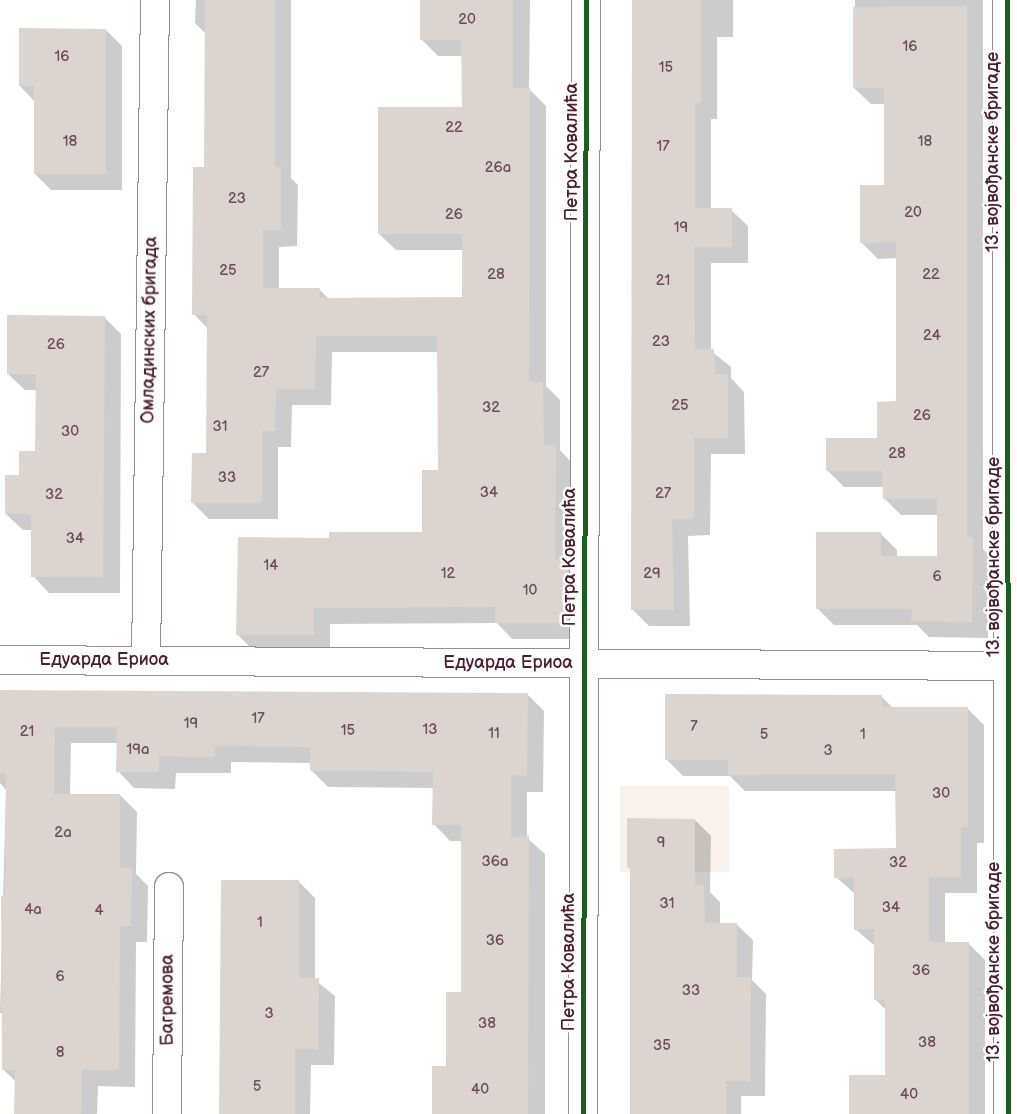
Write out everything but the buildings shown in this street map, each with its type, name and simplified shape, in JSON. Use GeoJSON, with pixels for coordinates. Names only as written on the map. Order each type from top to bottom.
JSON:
{"type":"FeatureCollection","features":[{"type":"Feature","properties":{"kind":"street","name":"Омладинских бригада"},"geometry":{"type":"LineString","coordinates":[[146,661],[155,0]]}},
{"type":"Feature","properties":{"kind":"street","name":"Петра Ковалића"},"geometry":{"type":"LineString","coordinates":[[583,1114],[586,0]]}},
{"type":"Feature","properties":{"kind":"street","name":"13. војвођанске бригаде"},"geometry":{"type":"LineString","coordinates":[[1007,0],[1012,666],[1008,1114]]}},
{"type":"Feature","properties":{"kind":"street","name":"Едуарда Ериоа"},"geometry":{"type":"LineString","coordinates":[[0,660],[1012,666]]}},
{"type":"Feature","properties":{"kind":"street","name":"Багремова"},"geometry":{"type":"LineString","coordinates":[[167,1114],[169,886]]}},
{"type":"Feature","properties":{"kind":"shaded area"},"geometry":{"type":"Polygon","coordinates":[[[620,786],[729,786],[729,872],[620,872],[620,786]]]}},
{"type":"Feature","properties":{"kind":"cycle path"},"geometry":{"type":"LineString","coordinates":[[583,1114],[586,0]]}},
{"type":"Feature","properties":{"kind":"cycle path"},"geometry":{"type":"LineString","coordinates":[[1007,0],[1008,1114]]}}]}
